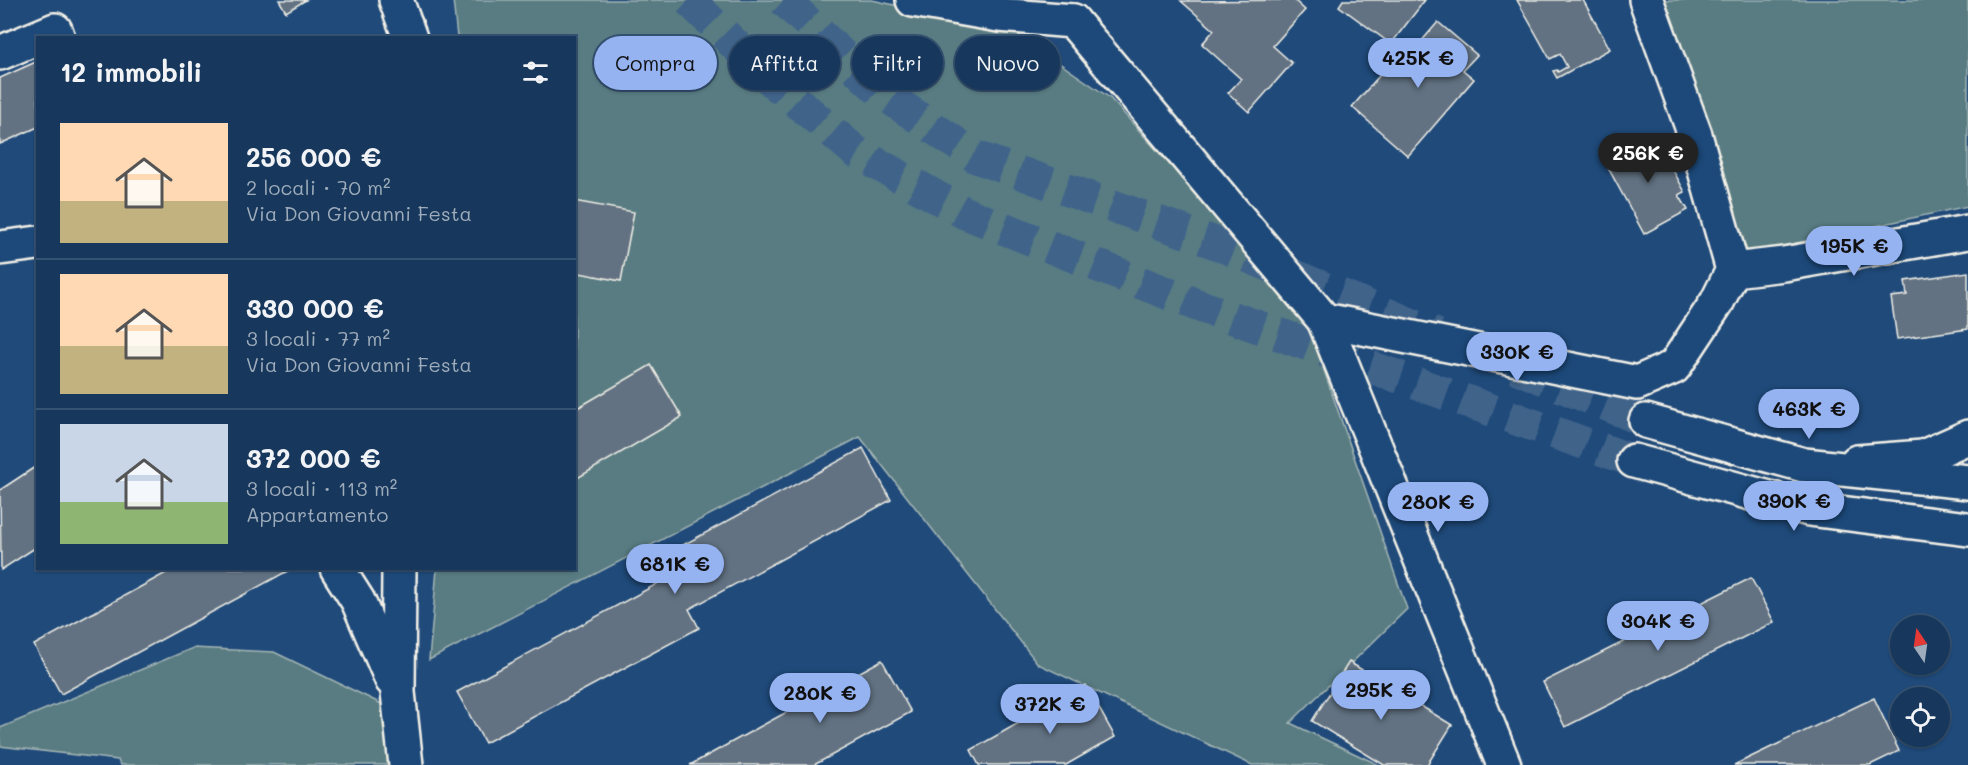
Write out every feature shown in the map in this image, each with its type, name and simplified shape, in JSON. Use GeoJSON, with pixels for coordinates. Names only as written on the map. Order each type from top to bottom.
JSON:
{"type":"FeatureCollection","features":[{"type":"Feature","properties":{"kind":"street"},"geometry":{"type":"LineString","coordinates":[[396,0],[409,36]]}},
{"type":"Feature","properties":{"kind":"street"},"geometry":{"type":"LineString","coordinates":[[913,0],[999,15],[1081,11],[1324,320],[1504,765]]}},
{"type":"Feature","properties":{"kind":"street"},"geometry":{"type":"LineString","coordinates":[[1324,320],[1637,383],[1674,367],[1717,302],[1733,270],[1695,135],[1646,0]]}},
{"type":"Feature","properties":{"kind":"street"},"geometry":{"type":"LineString","coordinates":[[0,53],[36,43]]}},
{"type":"Feature","properties":{"kind":"street"},"geometry":{"type":"LineString","coordinates":[[1733,270],[1784,264],[1968,232]]}},
{"type":"Feature","properties":{"kind":"street"},"geometry":{"type":"LineString","coordinates":[[0,248],[36,243]]}},
{"type":"Feature","properties":{"kind":"street"},"geometry":{"type":"LineString","coordinates":[[1646,421],[1804,465],[1968,482]]}},
{"type":"Feature","properties":{"kind":"street"},"geometry":{"type":"LineString","coordinates":[[1804,465],[1923,457],[1968,437]]}},
{"type":"Feature","properties":{"kind":"street"},"geometry":{"type":"LineString","coordinates":[[1634,461],[1809,509],[1968,529]]}},
{"type":"Feature","properties":{"kind":"street"},"geometry":{"type":"LineString","coordinates":[[338,570],[358,600],[398,692]]}},
{"type":"Feature","properties":{"kind":"street"},"geometry":{"type":"LineString","coordinates":[[399,570],[398,692],[406,765]]}},
{"type":"Feature","properties":{"kind":"green space"},"geometry":{"type":"Polygon","coordinates":[[[453,0],[872,0],[1014,32],[1020,36],[955,36],[955,90],[1060,90],[1060,64],[1110,98],[1305,316],[1407,609],[1290,723],[1379,765],[1252,765],[1038,664],[860,437],[429,660],[437,570],[576,570],[576,36],[457,36],[453,0]]]}},
{"type":"Feature","properties":{"kind":"green space"},"geometry":{"type":"Polygon","coordinates":[[[1662,0],[1968,0],[1968,206],[1746,254],[1662,0]]]}},
{"type":"Feature","properties":{"kind":"green space"},"geometry":{"type":"Polygon","coordinates":[[[193,648],[274,652],[392,709],[390,765],[120,765],[118,760],[0,746],[0,728],[193,648]]]}},
{"type":"Feature","properties":{"kind":"building"},"geometry":{"type":"Polygon","coordinates":[[[279,0],[306,0],[286,12],[279,0]]]}},
{"type":"Feature","properties":{"kind":"building"},"geometry":{"type":"Polygon","coordinates":[[[1294,0],[1305,10],[1273,46],[1292,63],[1249,112],[1228,93],[1241,79],[1202,44],[1214,30],[1181,1],[1294,0]]]}},
{"type":"Feature","properties":{"kind":"building"},"geometry":{"type":"Polygon","coordinates":[[[1343,0],[1425,0],[1391,44],[1339,6],[1343,0]]]}},
{"type":"Feature","properties":{"kind":"building"},"geometry":{"type":"Polygon","coordinates":[[[1517,0],[1583,0],[1610,49],[1557,78],[1553,71],[1558,72],[1567,67],[1560,54],[1550,59],[1517,0]]]}},
{"type":"Feature","properties":{"kind":"building"},"geometry":{"type":"Polygon","coordinates":[[[1438,22],[1477,55],[1463,70],[1474,79],[1408,156],[1352,107],[1407,44],[1414,50],[1438,22]]]}},
{"type":"Feature","properties":{"kind":"building"},"geometry":{"type":"Polygon","coordinates":[[[36,62],[36,128],[0,144],[0,78],[36,62]]]}},
{"type":"Feature","properties":{"kind":"building"},"geometry":{"type":"Polygon","coordinates":[[[1654,136],[1685,192],[1679,195],[1688,210],[1644,234],[1605,162],[1654,136]]]}},
{"type":"Feature","properties":{"kind":"building"},"geometry":{"type":"Polygon","coordinates":[[[576,201],[634,212],[621,281],[576,272],[576,201]]]}},
{"type":"Feature","properties":{"kind":"building"},"geometry":{"type":"Polygon","coordinates":[[[1968,272],[1968,329],[1897,339],[1891,297],[1907,295],[1905,281],[1968,272]]]}},
{"type":"Feature","properties":{"kind":"building"},"geometry":{"type":"Polygon","coordinates":[[[651,365],[682,417],[576,479],[576,409],[651,365]]]}},
{"type":"Feature","properties":{"kind":"building"},"geometry":{"type":"Polygon","coordinates":[[[863,448],[891,500],[689,609],[699,628],[485,743],[457,692],[657,584],[646,565],[863,448]]]}},
{"type":"Feature","properties":{"kind":"building"},"geometry":{"type":"Polygon","coordinates":[[[36,466],[36,547],[1,570],[0,490],[36,466]]]}},
{"type":"Feature","properties":{"kind":"building"},"geometry":{"type":"Polygon","coordinates":[[[171,570],[289,570],[61,694],[34,645],[171,570]]]}},
{"type":"Feature","properties":{"kind":"building"},"geometry":{"type":"Polygon","coordinates":[[[1751,578],[1774,622],[1565,727],[1543,682],[1751,578]]]}},
{"type":"Feature","properties":{"kind":"building"},"geometry":{"type":"Polygon","coordinates":[[[882,660],[911,712],[814,765],[690,765],[882,660]]]}},
{"type":"Feature","properties":{"kind":"building"},"geometry":{"type":"Polygon","coordinates":[[[1349,662],[1452,725],[1427,765],[1384,765],[1312,721],[1349,662]]]}},
{"type":"Feature","properties":{"kind":"building"},"geometry":{"type":"Polygon","coordinates":[[[1086,685],[1115,737],[1066,765],[979,765],[971,750],[1086,685]]]}},
{"type":"Feature","properties":{"kind":"building"},"geometry":{"type":"Polygon","coordinates":[[[1874,698],[1890,732],[1890,747],[1897,747],[1899,751],[1870,765],[1734,765],[1874,698]]]}},
{"type":"Feature","properties":{"kind":"tunnel"},"geometry":{"type":"LineString","coordinates":[[689,0],[770,79],[856,152],[965,213],[1197,305],[1634,461]]}},
{"type":"Feature","properties":{"kind":"tunnel"},"geometry":{"type":"LineString","coordinates":[[784,0],[881,92],[976,157],[1213,242],[1437,335]]}},
{"type":"Feature","properties":{"kind":"tunnel"},"geometry":{"type":"LineString","coordinates":[[1515,367],[1646,421]]}}]}
